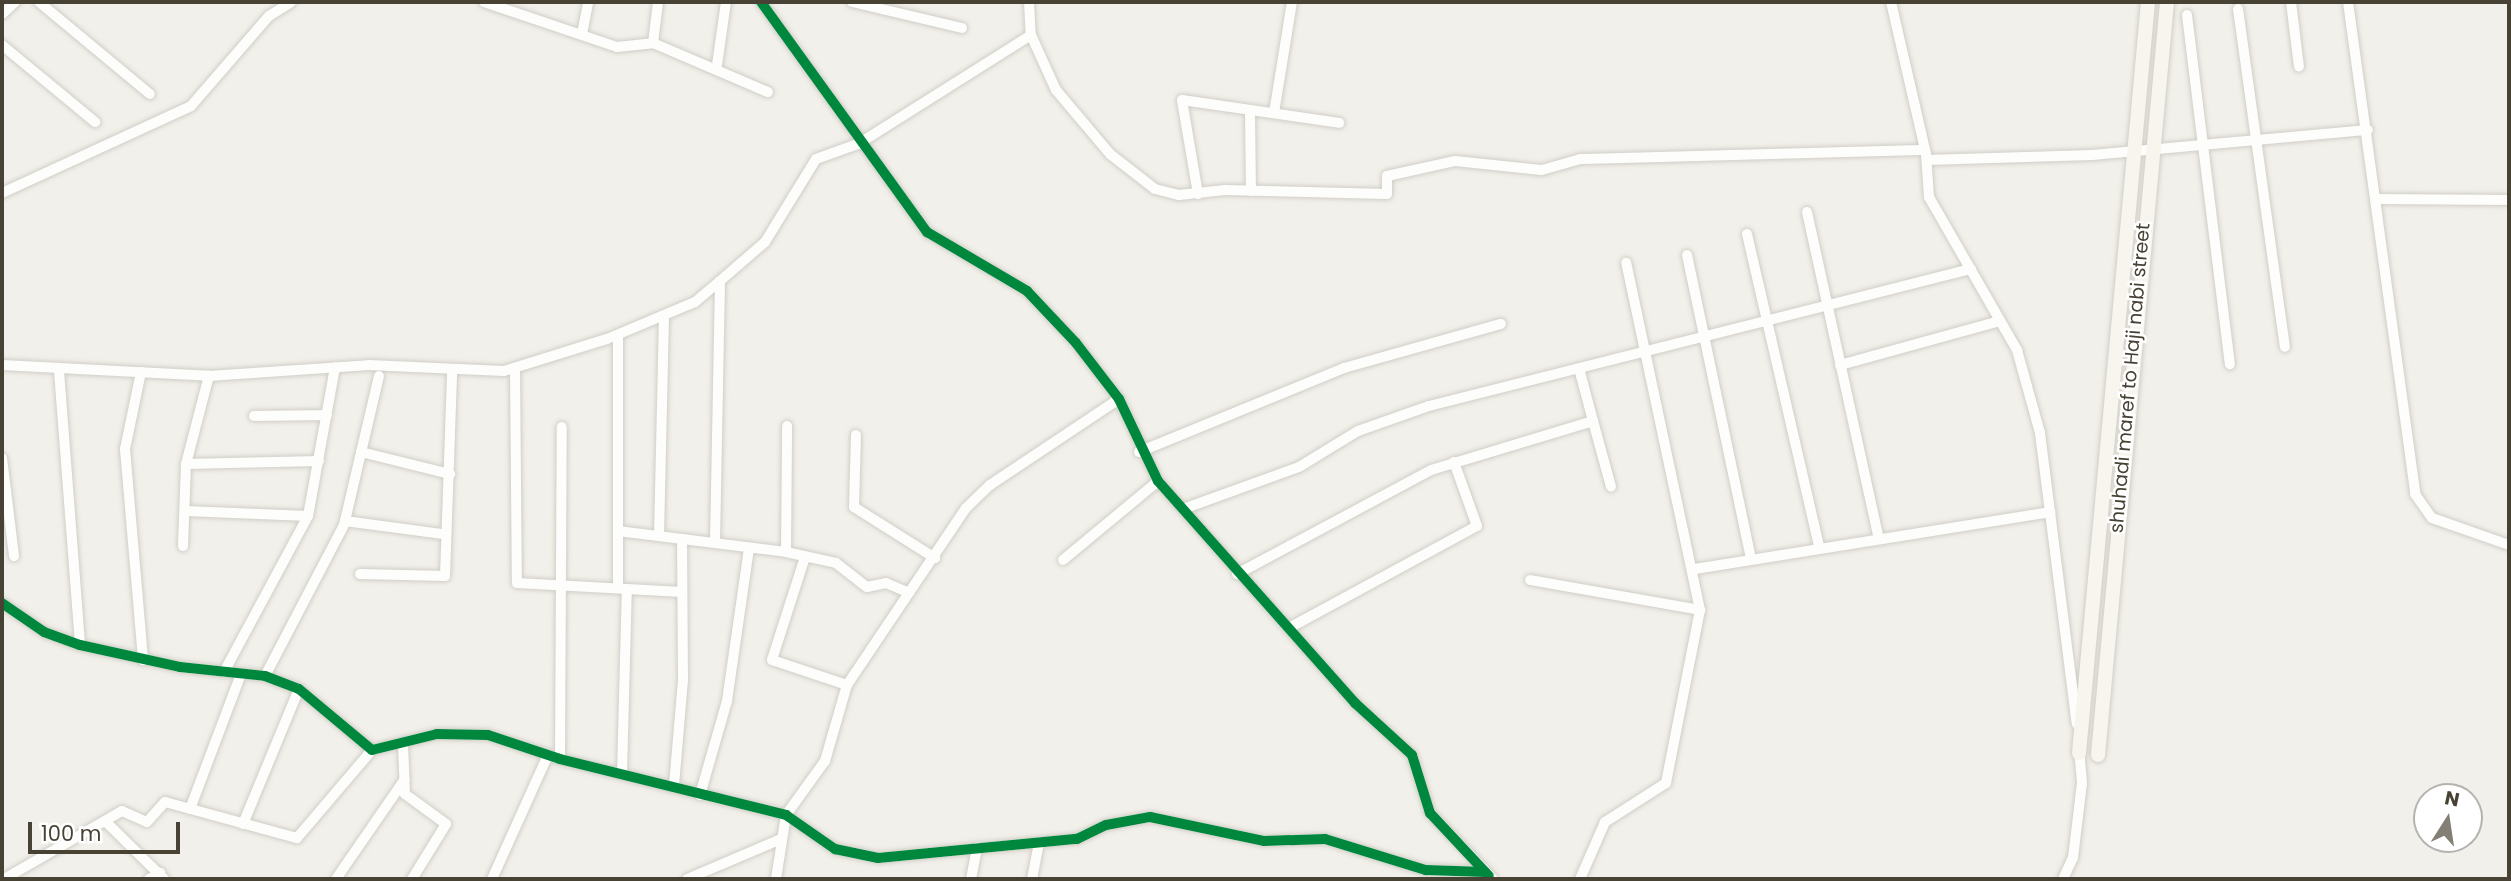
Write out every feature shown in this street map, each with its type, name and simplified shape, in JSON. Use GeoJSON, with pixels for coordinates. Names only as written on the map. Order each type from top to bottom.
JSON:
{"type":"FeatureCollection","features":[{"type":"Feature","properties":{"kind":"main road"},"geometry":{"type":"LineString","coordinates":[[2079,753],[2132,151],[2148,2]]}},
{"type":"Feature","properties":{"kind":"main road","name":"shuhadi maref to Haji nabi street"},"geometry":{"type":"LineString","coordinates":[[2098,755],[2151,150],[2167,2]]}},
{"type":"Feature","properties":{"kind":"street"},"geometry":{"type":"LineString","coordinates":[[2,14],[15,2]]}},
{"type":"Feature","properties":{"kind":"street"},"geometry":{"type":"LineString","coordinates":[[39,2],[150,94]]}},
{"type":"Feature","properties":{"kind":"street"},"geometry":{"type":"LineString","coordinates":[[2,193],[191,106],[269,16],[291,2]]}},
{"type":"Feature","properties":{"kind":"street"},"geometry":{"type":"LineString","coordinates":[[484,2],[522,6],[617,47],[653,43],[717,65],[768,92]]}},
{"type":"Feature","properties":{"kind":"street"},"geometry":{"type":"LineString","coordinates":[[582,34],[588,2]]}},
{"type":"Feature","properties":{"kind":"street"},"geometry":{"type":"LineString","coordinates":[[653,43],[658,2]]}},
{"type":"Feature","properties":{"kind":"street"},"geometry":{"type":"LineString","coordinates":[[717,65],[726,2]]}},
{"type":"Feature","properties":{"kind":"street"},"geometry":{"type":"LineString","coordinates":[[761,2],[858,144],[927,232],[1027,291],[1119,399],[1139,452],[1158,481],[1237,574],[1289,628],[1354,703],[1412,755],[1430,813],[1489,876]]}},
{"type":"Feature","properties":{"kind":"street"},"geometry":{"type":"LineString","coordinates":[[852,2],[962,28]]}},
{"type":"Feature","properties":{"kind":"street"},"geometry":{"type":"LineString","coordinates":[[1029,2],[1031,34],[1056,90],[1110,154],[1155,189],[1198,194],[1251,191],[1387,194],[1387,176],[1455,161],[1542,170],[1580,159],[2132,151],[2257,143],[2368,130]]}},
{"type":"Feature","properties":{"kind":"street"},"geometry":{"type":"LineString","coordinates":[[1274,113],[1292,2]]}},
{"type":"Feature","properties":{"kind":"street"},"geometry":{"type":"LineString","coordinates":[[1891,2],[1926,155],[1929,197],[2018,350],[2039,433],[2082,783],[2073,858],[2063,879]]}},
{"type":"Feature","properties":{"kind":"street"},"geometry":{"type":"LineString","coordinates":[[2291,2],[2300,67]]}},
{"type":"Feature","properties":{"kind":"street"},"geometry":{"type":"LineString","coordinates":[[2348,2],[2378,199],[2415,494],[2432,518],[2509,545]]}},
{"type":"Feature","properties":{"kind":"street"},"geometry":{"type":"LineString","coordinates":[[2238,9],[2285,347]]}},
{"type":"Feature","properties":{"kind":"street"},"geometry":{"type":"LineString","coordinates":[[2187,15],[2230,364]]}},
{"type":"Feature","properties":{"kind":"street"},"geometry":{"type":"LineString","coordinates":[[2,365],[60,371],[209,376],[335,367],[452,372],[515,368],[618,335],[664,317],[720,281],[765,242],[816,159],[858,144],[1031,34]]}},
{"type":"Feature","properties":{"kind":"street"},"geometry":{"type":"LineString","coordinates":[[2,45],[96,122]]}},
{"type":"Feature","properties":{"kind":"street"},"geometry":{"type":"LineString","coordinates":[[1198,194],[1182,100],[1250,113],[1274,113],[1339,123]]}},
{"type":"Feature","properties":{"kind":"street"},"geometry":{"type":"LineString","coordinates":[[1250,113],[1251,191]]}},
{"type":"Feature","properties":{"kind":"street"},"geometry":{"type":"LineString","coordinates":[[2378,199],[2509,201]]}},
{"type":"Feature","properties":{"kind":"street"},"geometry":{"type":"LineString","coordinates":[[1807,212],[1878,536]]}},
{"type":"Feature","properties":{"kind":"street"},"geometry":{"type":"LineString","coordinates":[[1747,234],[1819,547]]}},
{"type":"Feature","properties":{"kind":"street"},"geometry":{"type":"LineString","coordinates":[[1687,255],[1751,559]]}},
{"type":"Feature","properties":{"kind":"street"},"geometry":{"type":"LineString","coordinates":[[1580,879],[1605,822],[1666,783],[1700,610],[1695,569],[1644,355],[1626,263]]}},
{"type":"Feature","properties":{"kind":"street"},"geometry":{"type":"LineString","coordinates":[[1183,509],[1299,467],[1357,431],[1417,411],[1580,372],[1970,269]]}},
{"type":"Feature","properties":{"kind":"street"},"geometry":{"type":"LineString","coordinates":[[715,542],[720,281]]}},
{"type":"Feature","properties":{"kind":"street"},"geometry":{"type":"LineString","coordinates":[[659,536],[664,317]]}},
{"type":"Feature","properties":{"kind":"street"},"geometry":{"type":"LineString","coordinates":[[1840,365],[2000,321]]}},
{"type":"Feature","properties":{"kind":"street"},"geometry":{"type":"LineString","coordinates":[[1139,452],[1344,368],[1501,324]]}},
{"type":"Feature","properties":{"kind":"street"},"geometry":{"type":"LineString","coordinates":[[618,335],[618,531],[623,589],[622,774]]}},
{"type":"Feature","properties":{"kind":"street"},"geometry":{"type":"LineString","coordinates":[[225,672],[308,516],[335,367]]}},
{"type":"Feature","properties":{"kind":"street"},"geometry":{"type":"LineString","coordinates":[[515,368],[515,580],[563,588],[682,592]]}},
{"type":"Feature","properties":{"kind":"street"},"geometry":{"type":"LineString","coordinates":[[60,371],[80,645]]}},
{"type":"Feature","properties":{"kind":"street"},"geometry":{"type":"LineString","coordinates":[[141,372],[125,449],[143,660]]}},
{"type":"Feature","properties":{"kind":"street"},"geometry":{"type":"LineString","coordinates":[[359,574],[445,576],[452,372]]}},
{"type":"Feature","properties":{"kind":"street"},"geometry":{"type":"LineString","coordinates":[[1580,372],[1611,487]]}},
{"type":"Feature","properties":{"kind":"street"},"geometry":{"type":"LineString","coordinates":[[183,546],[186,464],[209,376]]}},
{"type":"Feature","properties":{"kind":"street"},"geometry":{"type":"LineString","coordinates":[[265,676],[345,521],[379,376]]}},
{"type":"Feature","properties":{"kind":"street"},"geometry":{"type":"LineString","coordinates":[[776,879],[779,839],[786,815],[825,761],[847,685],[966,508],[990,485],[1119,399]]}},
{"type":"Feature","properties":{"kind":"street"},"geometry":{"type":"LineString","coordinates":[[254,416],[327,415]]}},
{"type":"Feature","properties":{"kind":"street"},"geometry":{"type":"LineString","coordinates":[[1237,574],[1454,462],[1593,421]]}},
{"type":"Feature","properties":{"kind":"street"},"geometry":{"type":"LineString","coordinates":[[786,552],[787,426]]}},
{"type":"Feature","properties":{"kind":"street"},"geometry":{"type":"LineString","coordinates":[[560,760],[562,427]]}},
{"type":"Feature","properties":{"kind":"street"},"geometry":{"type":"LineString","coordinates":[[856,435],[853,508],[934,558]]}},
{"type":"Feature","properties":{"kind":"street"},"geometry":{"type":"LineString","coordinates":[[361,452],[450,474]]}},
{"type":"Feature","properties":{"kind":"street"},"geometry":{"type":"LineString","coordinates":[[2,458],[14,556]]}},
{"type":"Feature","properties":{"kind":"street"},"geometry":{"type":"LineString","coordinates":[[186,464],[319,461]]}},
{"type":"Feature","properties":{"kind":"street"},"geometry":{"type":"LineString","coordinates":[[1289,628],[1477,526],[1454,462]]}},
{"type":"Feature","properties":{"kind":"street"},"geometry":{"type":"LineString","coordinates":[[1063,560],[1158,481]]}},
{"type":"Feature","properties":{"kind":"street"},"geometry":{"type":"LineString","coordinates":[[185,511],[308,516]]}},
{"type":"Feature","properties":{"kind":"street"},"geometry":{"type":"LineString","coordinates":[[1695,569],[1878,536],[2050,512]]}},
{"type":"Feature","properties":{"kind":"street"},"geometry":{"type":"LineString","coordinates":[[345,521],[443,534]]}},
{"type":"Feature","properties":{"kind":"street"},"geometry":{"type":"LineString","coordinates":[[618,531],[786,552],[836,563],[867,587],[886,583],[909,593]]}},
{"type":"Feature","properties":{"kind":"street"},"geometry":{"type":"LineString","coordinates":[[674,785],[682,539]]}},
{"type":"Feature","properties":{"kind":"street"},"geometry":{"type":"LineString","coordinates":[[700,795],[727,701],[750,549]]}},
{"type":"Feature","properties":{"kind":"street"},"geometry":{"type":"LineString","coordinates":[[805,557],[772,660],[847,685]]}},
{"type":"Feature","properties":{"kind":"street"},"geometry":{"type":"LineString","coordinates":[[1530,580],[1700,610]]}},
{"type":"Feature","properties":{"kind":"street"},"geometry":{"type":"LineString","coordinates":[[2,603],[44,632],[80,645],[143,660],[265,676],[299,689],[372,750]]}},
{"type":"Feature","properties":{"kind":"street"},"geometry":{"type":"LineString","coordinates":[[190,809],[240,674]]}},
{"type":"Feature","properties":{"kind":"street"},"geometry":{"type":"LineString","coordinates":[[243,824],[299,689]]}},
{"type":"Feature","properties":{"kind":"street"},"geometry":{"type":"LineString","coordinates":[[5,876],[122,811],[147,822],[165,802],[297,838],[372,750],[468,733],[560,760],[674,785],[700,795],[786,815],[835,849],[878,858],[1040,844],[1150,817],[1264,841],[1325,839],[1426,870],[1489,876]]}},
{"type":"Feature","properties":{"kind":"street"},"geometry":{"type":"LineString","coordinates":[[402,743],[405,779],[411,801],[446,824],[412,879]]}},
{"type":"Feature","properties":{"kind":"street"},"geometry":{"type":"LineString","coordinates":[[492,879],[548,755]]}},
{"type":"Feature","properties":{"kind":"street"},"geometry":{"type":"LineString","coordinates":[[336,879],[405,779]]}},
{"type":"Feature","properties":{"kind":"street"},"geometry":{"type":"LineString","coordinates":[[105,821],[162,876]]}},
{"type":"Feature","properties":{"kind":"street"},"geometry":{"type":"LineString","coordinates":[[687,879],[779,839]]}},
{"type":"Feature","properties":{"kind":"street"},"geometry":{"type":"LineString","coordinates":[[1032,879],[1040,844]]}},
{"type":"Feature","properties":{"kind":"street"},"geometry":{"type":"LineString","coordinates":[[971,879],[977,848]]}},
{"type":"Feature","properties":{"kind":"street"},"geometry":{"type":"LineString","coordinates":[[149,879],[162,876]]}},
{"type":"Feature","properties":{"kind":"cycle path"},"geometry":{"type":"LineString","coordinates":[[761,2],[927,232],[1027,291],[1076,343],[1119,399],[1158,481],[1355,703],[1412,755],[1430,813],[1489,876]]}},
{"type":"Feature","properties":{"kind":"cycle path"},"geometry":{"type":"LineString","coordinates":[[2,603],[44,632],[80,645],[180,667],[265,676],[299,689],[372,750],[437,734],[488,735],[560,759],[786,815],[835,849],[878,858],[1077,839],[1106,825],[1150,817],[1264,841],[1325,839],[1426,870],[1485,872]]}}]}
